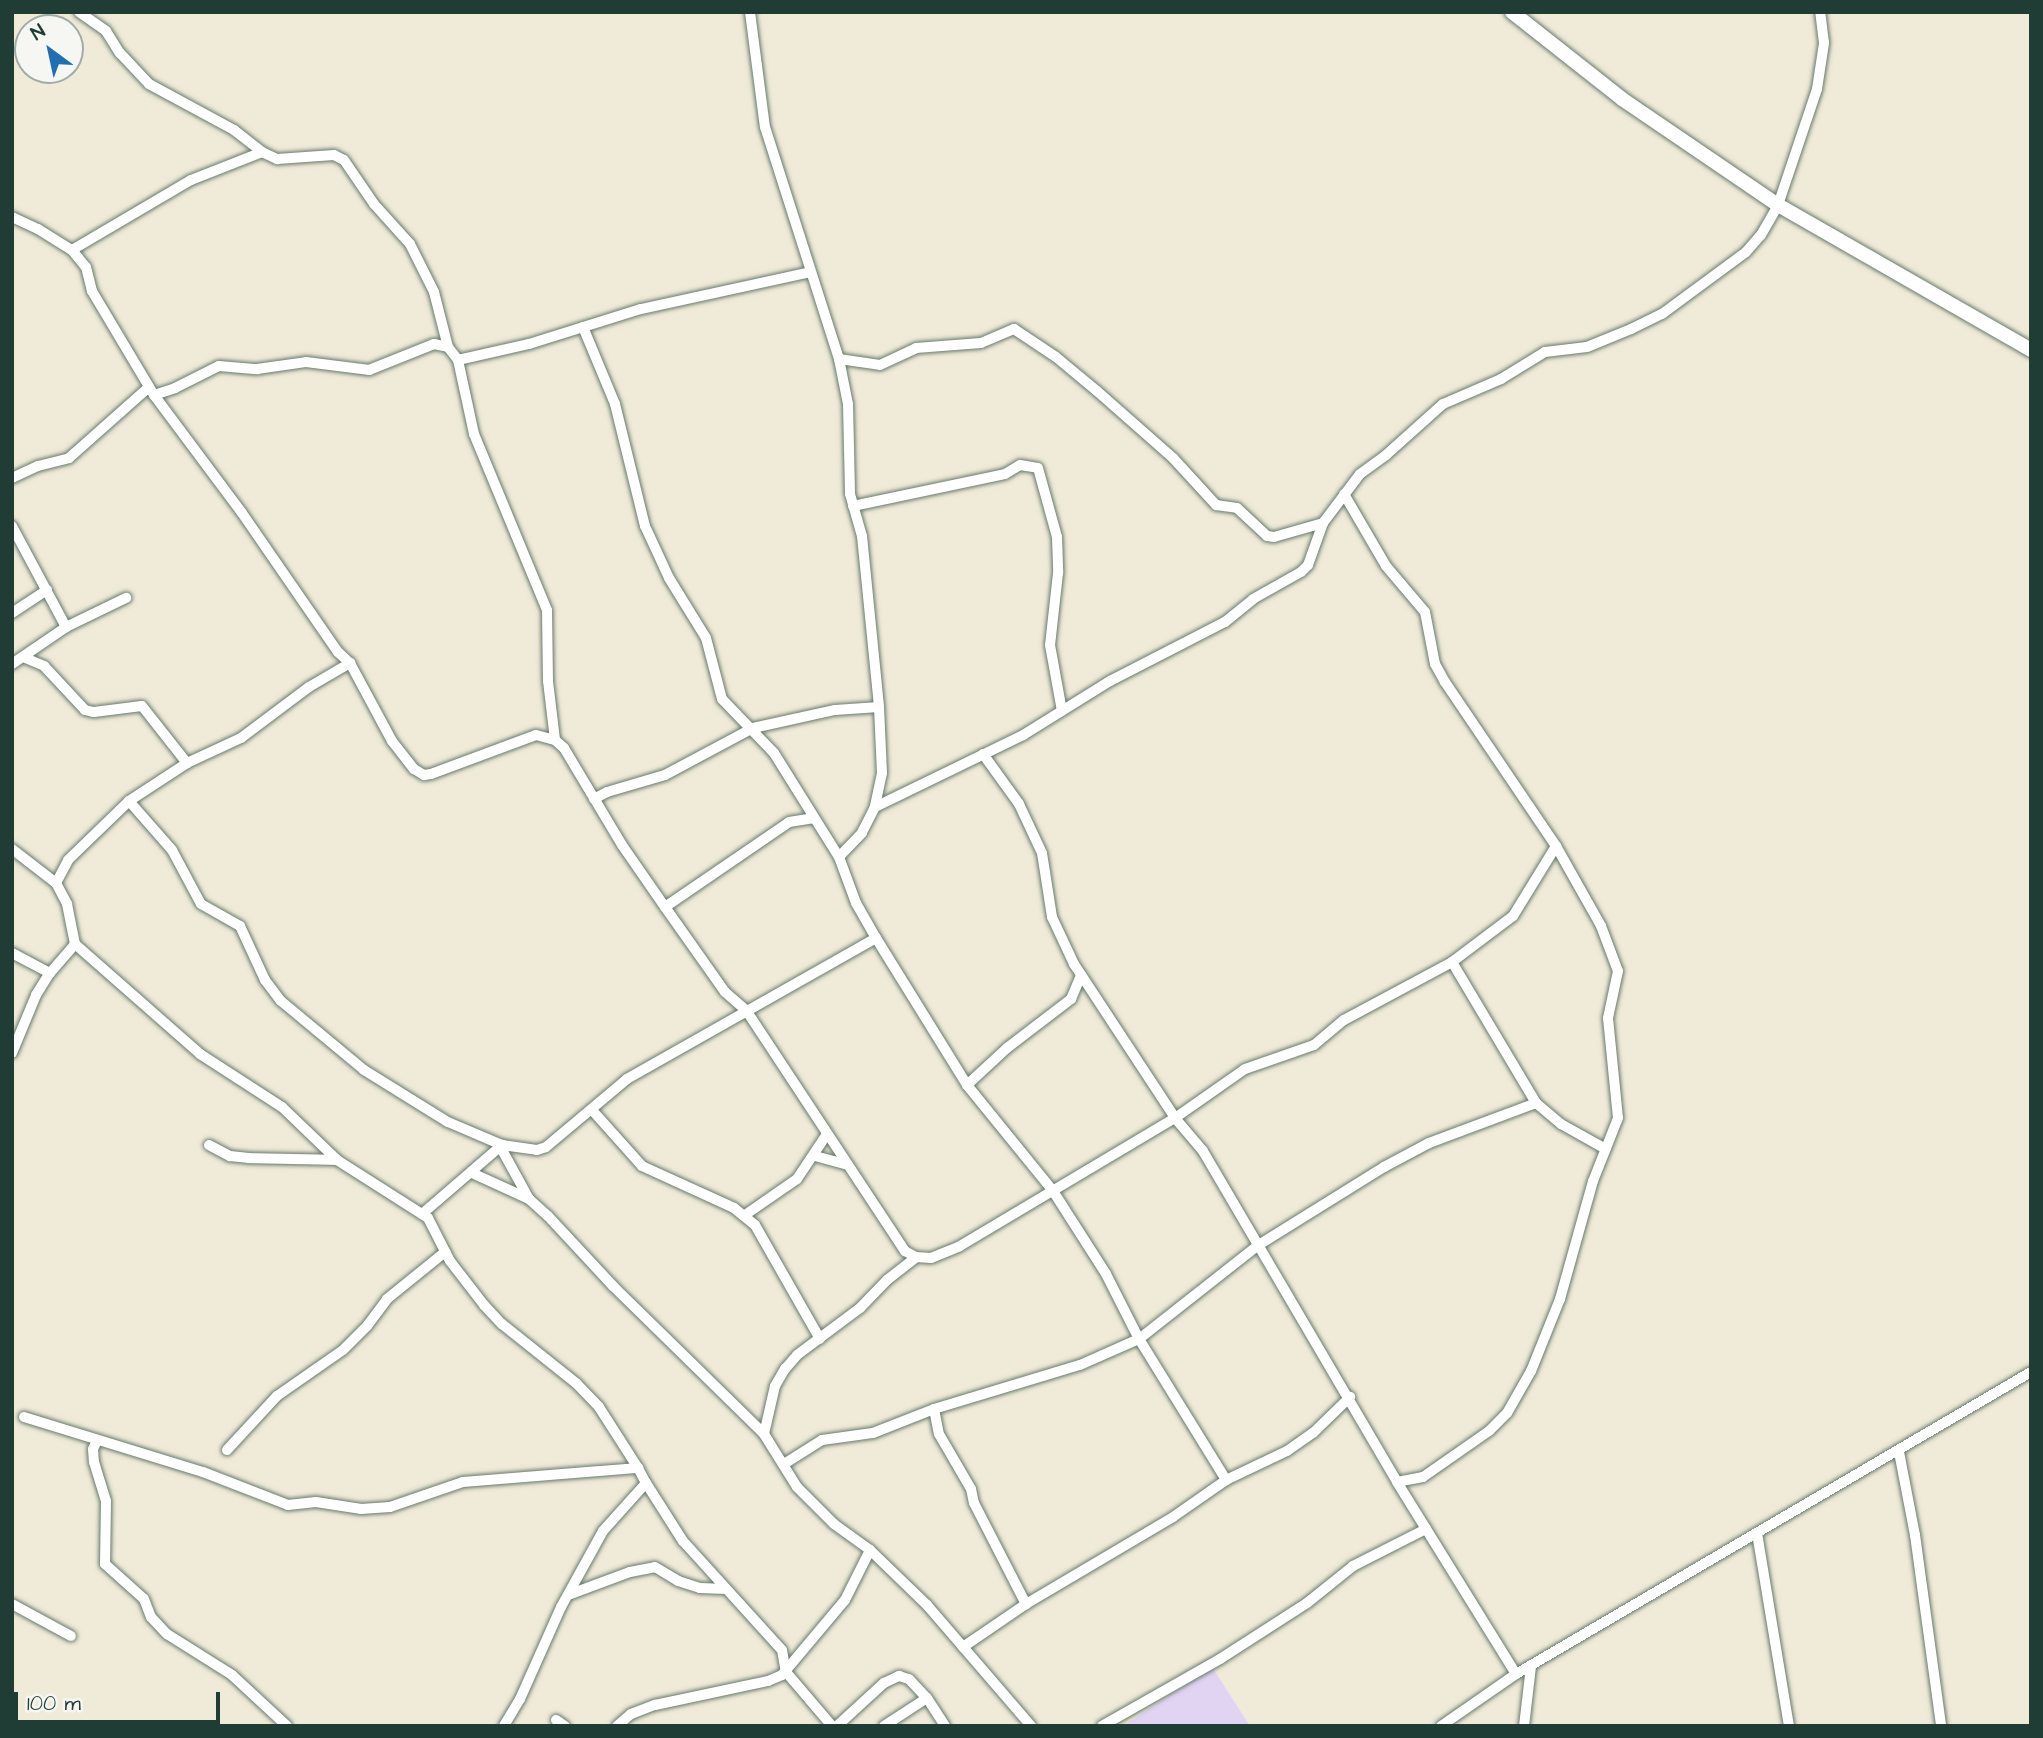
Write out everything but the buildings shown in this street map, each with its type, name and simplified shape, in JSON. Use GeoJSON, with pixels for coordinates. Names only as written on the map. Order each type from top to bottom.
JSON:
{"type":"FeatureCollection","features":[{"type":"Feature","properties":{"kind":"street"},"geometry":{"type":"LineString","coordinates":[[79,12],[106,31],[120,53],[149,83],[234,130],[262,152],[277,159],[334,155],[344,160],[374,204],[410,244],[434,292],[448,348],[458,360],[474,435],[547,610],[548,681],[555,740]]}},
{"type":"Feature","properties":{"kind":"street"},"geometry":{"type":"LineString","coordinates":[[750,12],[765,127],[839,359],[848,404],[847,468],[853,506],[862,536],[879,707],[882,773],[875,807],[862,833],[839,857]]}},
{"type":"Feature","properties":{"kind":"street"},"geometry":{"type":"LineString","coordinates":[[1512,12],[1528,17],[1622,99],[1779,205],[2031,350]]}},
{"type":"Feature","properties":{"kind":"street"},"geometry":{"type":"LineString","coordinates":[[875,807],[1023,735],[1110,681],[1225,622],[1253,599],[1301,572],[1308,565],[1323,523],[1360,474],[1386,455],[1443,404],[1501,379],[1545,352],[1587,347],[1662,314],[1746,252],[1761,235],[1779,205],[1817,89],[1824,43],[1819,12]]}},
{"type":"Feature","properties":{"kind":"street"},"geometry":{"type":"LineString","coordinates":[[72,250],[191,180],[262,152]]}},
{"type":"Feature","properties":{"kind":"street"},"geometry":{"type":"LineString","coordinates":[[12,217],[72,250],[86,267],[92,291],[152,391],[242,513],[316,621],[350,663],[392,741],[414,769],[424,775],[537,735],[555,740],[565,748],[594,799],[665,907],[725,992],[746,1010],[905,1251],[916,1257],[931,1258],[960,1246],[1175,1118],[1245,1069],[1314,1045],[1345,1020],[1452,962],[1513,916],[1556,846]]}},
{"type":"Feature","properties":{"kind":"street"},"geometry":{"type":"LineString","coordinates":[[458,360],[640,309],[810,272]]}},
{"type":"Feature","properties":{"kind":"street"},"geometry":{"type":"LineString","coordinates":[[583,327],[615,404],[645,526],[669,578],[706,638],[722,699],[774,752],[839,857],[856,903],[876,938],[967,1085],[1053,1191],[1107,1274],[1139,1339],[1226,1480]]}},
{"type":"Feature","properties":{"kind":"street"},"geometry":{"type":"LineString","coordinates":[[839,359],[880,365],[916,348],[981,343],[1014,329],[1056,357],[1097,391],[1173,458],[1216,505],[1237,508],[1267,536],[1274,537],[1323,523]]}},
{"type":"Feature","properties":{"kind":"street"},"geometry":{"type":"LineString","coordinates":[[12,478],[38,466],[69,458],[152,391],[228,364],[257,369],[306,362],[369,370],[435,344],[448,348]]}},
{"type":"Feature","properties":{"kind":"street"},"geometry":{"type":"LineString","coordinates":[[853,506],[1005,474],[1020,465],[1038,468],[1058,537],[1058,573],[1050,645],[1062,710]]}},
{"type":"Feature","properties":{"kind":"street"},"geometry":{"type":"LineString","coordinates":[[1344,494],[1386,566],[1425,612],[1435,664],[1556,846],[1601,926],[1618,971],[1608,1018],[1618,1118],[1593,1181],[1560,1299],[1531,1371],[1507,1413],[1489,1431],[1423,1477],[1397,1482]]}},
{"type":"Feature","properties":{"kind":"street"},"geometry":{"type":"LineString","coordinates":[[12,526],[66,627]]}},
{"type":"Feature","properties":{"kind":"street"},"geometry":{"type":"LineString","coordinates":[[12,613],[47,590]]}},
{"type":"Feature","properties":{"kind":"street"},"geometry":{"type":"LineString","coordinates":[[12,664],[66,627],[126,598]]}},
{"type":"Feature","properties":{"kind":"street"},"geometry":{"type":"LineString","coordinates":[[23,657],[44,666],[85,710],[94,712],[142,705],[187,764]]}},
{"type":"Feature","properties":{"kind":"street"},"geometry":{"type":"LineString","coordinates":[[56,883],[68,860],[129,801],[187,764],[241,738],[325,676],[350,663]]}},
{"type":"Feature","properties":{"kind":"street"},"geometry":{"type":"LineString","coordinates":[[594,799],[607,792],[665,775],[753,728],[835,710],[879,707]]}},
{"type":"Feature","properties":{"kind":"street"},"geometry":{"type":"LineString","coordinates":[[983,754],[1019,804],[1042,853],[1052,917],[1081,975],[1175,1118],[1203,1151],[1397,1482],[1516,1674]]}},
{"type":"Feature","properties":{"kind":"street"},"geometry":{"type":"LineString","coordinates":[[129,801],[172,850],[201,904],[240,926],[265,980],[281,1001],[363,1070],[448,1122],[501,1146],[537,1150],[546,1147],[627,1079],[715,1032],[746,1010],[876,938]]}},
{"type":"Feature","properties":{"kind":"street"},"geometry":{"type":"LineString","coordinates":[[665,907],[789,822],[813,818]]}},
{"type":"Feature","properties":{"kind":"street"},"geometry":{"type":"LineString","coordinates":[[12,849],[56,883],[67,904],[75,944],[200,1054],[288,1113],[337,1160],[422,1214],[433,1226],[445,1252],[502,1324],[576,1383],[599,1406],[683,1541],[782,1650],[786,1672],[834,1726],[891,1678],[909,1679],[927,1698],[945,1726]]}},
{"type":"Feature","properties":{"kind":"street"},"geometry":{"type":"LineString","coordinates":[[12,1054],[19,1031],[50,972],[75,944]]}},
{"type":"Feature","properties":{"kind":"street"},"geometry":{"type":"LineString","coordinates":[[12,953],[50,972]]}},
{"type":"Feature","properties":{"kind":"street"},"geometry":{"type":"LineString","coordinates":[[1452,962],[1536,1103],[1561,1124],[1606,1149]]}},
{"type":"Feature","properties":{"kind":"street"},"geometry":{"type":"LineString","coordinates":[[967,1085],[1007,1048],[1072,999],[1081,975]]}},
{"type":"Feature","properties":{"kind":"street"},"geometry":{"type":"LineString","coordinates":[[784,1464],[822,1440],[873,1433],[934,1409],[1080,1365],[1139,1339],[1257,1246],[1384,1167],[1429,1143],[1536,1103]]}},
{"type":"Feature","properties":{"kind":"street"},"geometry":{"type":"LineString","coordinates":[[592,1110],[642,1166],[745,1215],[775,1255],[820,1339]]}},
{"type":"Feature","properties":{"kind":"street"},"geometry":{"type":"LineString","coordinates":[[745,1215],[778,1195],[815,1156],[827,1134]]}},
{"type":"Feature","properties":{"kind":"street"},"geometry":{"type":"LineString","coordinates":[[209,1145],[230,1156],[337,1160]]}},
{"type":"Feature","properties":{"kind":"street"},"geometry":{"type":"LineString","coordinates":[[422,1214],[501,1146]]}},
{"type":"Feature","properties":{"kind":"street"},"geometry":{"type":"LineString","coordinates":[[501,1146],[529,1199],[764,1434],[806,1496],[834,1524],[870,1550],[927,1605],[1031,1726]]}},
{"type":"Feature","properties":{"kind":"street"},"geometry":{"type":"LineString","coordinates":[[815,1156],[848,1165]]}},
{"type":"Feature","properties":{"kind":"street"},"geometry":{"type":"LineString","coordinates":[[472,1173],[529,1199]]}},
{"type":"Feature","properties":{"kind":"street"},"geometry":{"type":"LineString","coordinates":[[226,1450],[276,1396],[343,1350],[367,1326],[387,1299],[445,1252]]}},
{"type":"Feature","properties":{"kind":"street"},"geometry":{"type":"LineString","coordinates":[[764,1434],[775,1386],[797,1355],[860,1308],[887,1280],[916,1257]]}},
{"type":"Feature","properties":{"kind":"street"},"geometry":{"type":"LineString","coordinates":[[1441,1726],[1516,1674],[1899,1452],[2031,1372]]}},
{"type":"Feature","properties":{"kind":"street"},"geometry":{"type":"LineString","coordinates":[[962,1647],[1026,1604],[1173,1517],[1226,1480],[1287,1451],[1313,1433],[1350,1398]]}},
{"type":"Feature","properties":{"kind":"street"},"geometry":{"type":"LineString","coordinates":[[934,1409],[939,1434],[971,1489],[974,1503],[1026,1604]]}},
{"type":"Feature","properties":{"kind":"street"},"geometry":{"type":"LineString","coordinates":[[24,1417],[203,1472],[283,1504],[316,1502],[361,1509],[390,1507],[463,1482],[638,1468]]}},
{"type":"Feature","properties":{"kind":"street"},"geometry":{"type":"LineString","coordinates":[[97,1441],[93,1449],[94,1462],[106,1501],[105,1564],[144,1599],[150,1617],[167,1634],[232,1675],[287,1726]]}},
{"type":"Feature","properties":{"kind":"street"},"geometry":{"type":"LineString","coordinates":[[1899,1452],[1915,1535],[1941,1726]]}},
{"type":"Feature","properties":{"kind":"street"},"geometry":{"type":"LineString","coordinates":[[504,1726],[568,1595],[603,1531],[646,1483]]}},
{"type":"Feature","properties":{"kind":"street"},"geometry":{"type":"LineString","coordinates":[[1102,1726],[1307,1603],[1353,1566],[1426,1529]]}},
{"type":"Feature","properties":{"kind":"street"},"geometry":{"type":"LineString","coordinates":[[1757,1533],[1788,1726]]}},
{"type":"Feature","properties":{"kind":"street"},"geometry":{"type":"LineString","coordinates":[[617,1726],[631,1714],[655,1705],[768,1681],[786,1672],[845,1600],[870,1550]]}},
{"type":"Feature","properties":{"kind":"street"},"geometry":{"type":"LineString","coordinates":[[568,1595],[630,1572],[655,1566],[678,1581],[700,1588],[726,1589]]}},
{"type":"Feature","properties":{"kind":"street"},"geometry":{"type":"LineString","coordinates":[[12,1604],[71,1636]]}},
{"type":"Feature","properties":{"kind":"street"},"geometry":{"type":"LineString","coordinates":[[1524,1726],[1531,1666]]}},
{"type":"Feature","properties":{"kind":"street"},"geometry":{"type":"LineString","coordinates":[[884,1726],[927,1698]]}},
{"type":"Feature","properties":{"kind":"shaded area"},"geometry":{"type":"Polygon","coordinates":[[[1212,1667],[1250,1726],[1123,1726],[1212,1667]]]}}]}
